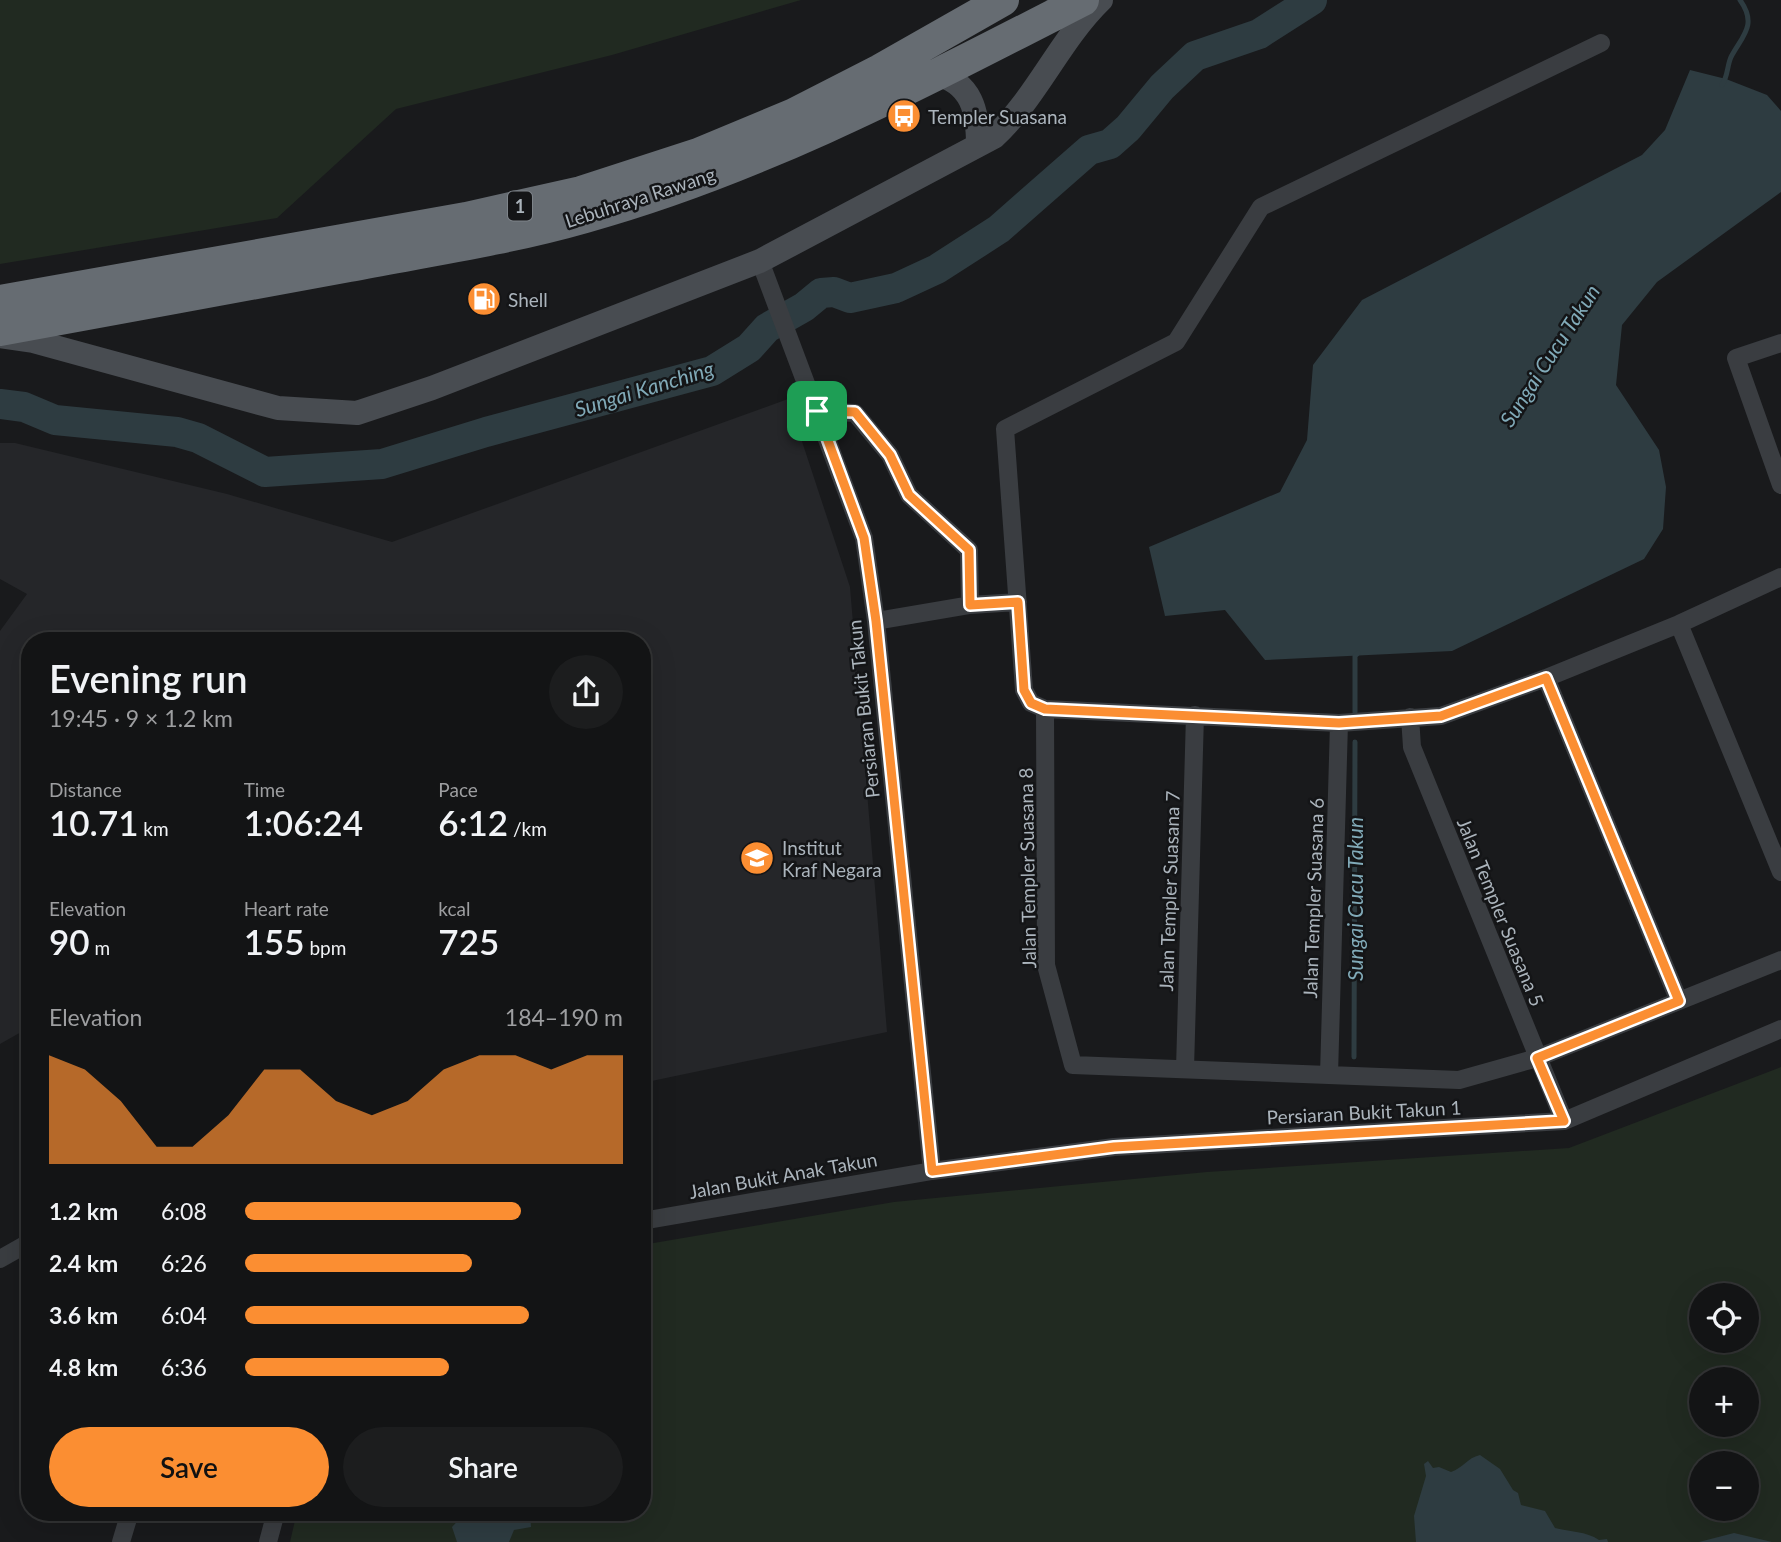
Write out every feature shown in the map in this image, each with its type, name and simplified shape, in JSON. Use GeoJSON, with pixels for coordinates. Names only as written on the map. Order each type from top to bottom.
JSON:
{"type":"FeatureCollection","features":[{"type":"Feature","properties":{"kind":"highway","name":"Lebuhraya Rawang"},"geometry":{"type":"LineString","coordinates":[[0,301],[466,218],[581,192],[698,154],[794,114],[926,45],[1003,0]]}},
{"type":"Feature","properties":{"kind":"highway","name":"Lebuhraya Rawang"},"geometry":{"type":"LineString","coordinates":[[0,331],[456,246],[585,217],[705,177],[800,138],[1083,0]]}},
{"type":"Feature","properties":{"kind":"street"},"geometry":{"type":"LineString","coordinates":[[0,336],[33,341],[278,408],[357,414],[432,388],[760,261],[994,137],[1009,122],[1078,26],[1101,0]]}},
{"type":"Feature","properties":{"kind":"street"},"geometry":{"type":"LineString","coordinates":[[1601,43],[1261,206],[1176,342],[1005,429],[1024,690],[1031,703],[1045,709],[1339,723],[1441,716],[1546,678],[1679,624],[1781,577]]}},
{"type":"Feature","properties":{"kind":"street"},"geometry":{"type":"LineString","coordinates":[[935,74],[949,77],[961,86],[971,99],[978,119],[978,145]]}},
{"type":"Feature","properties":{"kind":"street","name":"Persiaran Bukit Takun"},"geometry":{"type":"LineString","coordinates":[[760,261],[864,538],[876,621],[932,1171]]}},
{"type":"Feature","properties":{"kind":"street"},"geometry":{"type":"LineString","coordinates":[[1781,343],[1736,358],[1781,485]]}},
{"type":"Feature","properties":{"kind":"street"},"geometry":{"type":"LineString","coordinates":[[817,411],[855,412],[890,455],[909,495],[969,550],[970,605]]}},
{"type":"Feature","properties":{"kind":"street"},"geometry":{"type":"LineString","coordinates":[[876,621],[970,605],[1018,602]]}},
{"type":"Feature","properties":{"kind":"street"},"geometry":{"type":"LineString","coordinates":[[1679,624],[1781,872]]}},
{"type":"Feature","properties":{"kind":"street"},"geometry":{"type":"LineString","coordinates":[[1546,678],[1679,1001]]}},
{"type":"Feature","properties":{"kind":"street","name":"Jalan Templer Suasana 8"},"geometry":{"type":"LineString","coordinates":[[1045,709],[1046,965],[1073,1065],[1185,1069]]}},
{"type":"Feature","properties":{"kind":"street","name":"Jalan Templer Suasana 7"},"geometry":{"type":"LineString","coordinates":[[1185,1069],[1195,715]]}},
{"type":"Feature","properties":{"kind":"street","name":"Jalan Templer Suasana 5"},"geometry":{"type":"LineString","coordinates":[[1410,717],[1412,747],[1564,1121]]}},
{"type":"Feature","properties":{"kind":"street","name":"Jalan Templer Suasana 6"},"geometry":{"type":"LineString","coordinates":[[1329,1075],[1339,723]]}},
{"type":"Feature","properties":{"kind":"street"},"geometry":{"type":"LineString","coordinates":[[1185,1069],[1459,1080],[1537,1058],[1781,960]]}},
{"type":"Feature","properties":{"kind":"street","name":"Persiaran Bukit Takun 1"},"geometry":{"type":"LineString","coordinates":[[932,1171],[1114,1147],[1564,1121],[1781,1029]]}},
{"type":"Feature","properties":{"kind":"street","name":"Jalan Bukit Anak Takun"},"geometry":{"type":"LineString","coordinates":[[651,1219],[932,1171]]}},
{"type":"Feature","properties":{"kind":"street"},"geometry":{"type":"LineString","coordinates":[[0,1259],[21,1247]]}},
{"type":"Feature","properties":{"kind":"street"},"geometry":{"type":"LineString","coordinates":[[121,1542],[127,1521]]}},
{"type":"Feature","properties":{"kind":"street"},"geometry":{"type":"LineString","coordinates":[[268,1542],[274,1521]]}},
{"type":"Feature","properties":{"kind":"shaded area"},"geometry":{"type":"Polygon","coordinates":[[[0,0],[801,0],[612,55],[396,109],[277,218],[0,264],[0,0]]]}},
{"type":"Feature","properties":{"kind":"shaded area","name":"Institut Kraf Negara"},"geometry":{"type":"Polygon","coordinates":[[[788,399],[850,587],[887,1032],[651,1081],[651,632],[21,632],[21,1032],[0,1044],[0,631],[27,594],[0,579],[0,443],[15,443],[227,494],[392,542],[788,399]]]}},
{"type":"Feature","properties":{"kind":"shaded area"},"geometry":{"type":"Polygon","coordinates":[[[1781,1067],[1781,1542],[290,1542],[295,1521],[651,1521],[651,1243],[894,1202],[1207,1172],[1569,1148],[1781,1067]]]}},
{"type":"Feature","properties":{"kind":"water"},"geometry":{"type":"Polygon","coordinates":[[[1690,70],[1726,79],[1767,95],[1781,111],[1781,192],[1657,282],[1622,325],[1616,385],[1659,450],[1666,487],[1663,529],[1644,559],[1452,651],[1265,660],[1225,610],[1165,616],[1149,547],[1280,492],[1307,440],[1313,365],[1362,300],[1642,155],[1665,130],[1690,70]]]}},
{"type":"Feature","properties":{"kind":"water"},"geometry":{"type":"Polygon","coordinates":[[[1480,1455],[1500,1469],[1513,1490],[1518,1493],[1521,1505],[1545,1511],[1555,1528],[1583,1533],[1599,1540],[1607,1539],[1608,1542],[1416,1542],[1414,1516],[1426,1476],[1424,1464],[1428,1461],[1433,1468],[1439,1467],[1451,1472],[1480,1455]]]}},
{"type":"Feature","properties":{"kind":"water"},"geometry":{"type":"Polygon","coordinates":[[[458,1521],[531,1521],[531,1527],[514,1530],[509,1542],[457,1542],[452,1527],[458,1521]]]}},
{"type":"Feature","properties":{"kind":"water"},"geometry":{"type":"Polygon","coordinates":[[[1734,1533],[1772,1542],[1699,1542],[1734,1533]]]}},
{"type":"Feature","properties":{"kind":"waterway","name":"Sungai Kanching"},"geometry":{"type":"LineString","coordinates":[[0,404],[24,407],[55,420],[177,432],[198,438],[265,472],[382,464],[486,432],[712,371],[749,348],[767,328],[804,307],[821,293],[834,292],[850,298],[896,288],[937,269],[999,229],[1089,150],[1110,144],[1128,128],[1162,87],[1195,56],[1259,34],[1312,0]]}},
{"type":"Feature","properties":{"kind":"waterway","name":"Sungai Cucu Takun"},"geometry":{"type":"LineString","coordinates":[[1722,85],[1731,57],[1748,23],[1748,16],[1740,0]]}},
{"type":"Feature","properties":{"kind":"waterway","name":"Sungai Cucu Takun"},"geometry":{"type":"LineString","coordinates":[[1355,712],[1355,656],[1358,653]]}},
{"type":"Feature","properties":{"kind":"waterway","name":"Sungai Cucu Takun"},"geometry":{"type":"LineString","coordinates":[[1354,1057],[1355,742]]}},
{"type":"Feature","properties":{"kind":"place","name":"Templer Suasana"},"geometry":{"type":"Point","coordinates":[904,116]}},
{"type":"Feature","properties":{"kind":"place","name":"Shell"},"geometry":{"type":"Point","coordinates":[484,299]}},
{"type":"Feature","properties":{"kind":"place","name":"Institut Kraf Negara"},"geometry":{"type":"Point","coordinates":[757,858]}},
{"type":"Feature","properties":{"kind":"route"},"geometry":{"type":"LineString","coordinates":[[817,411],[855,412],[890,455],[909,495],[969,550],[970,605],[1018,602],[1024,690],[1031,703],[1045,709],[1339,723],[1441,716],[1546,678],[1679,1001],[1537,1058],[1564,1121],[1114,1147],[932,1171],[876,621],[864,538],[817,411]]}}]}
